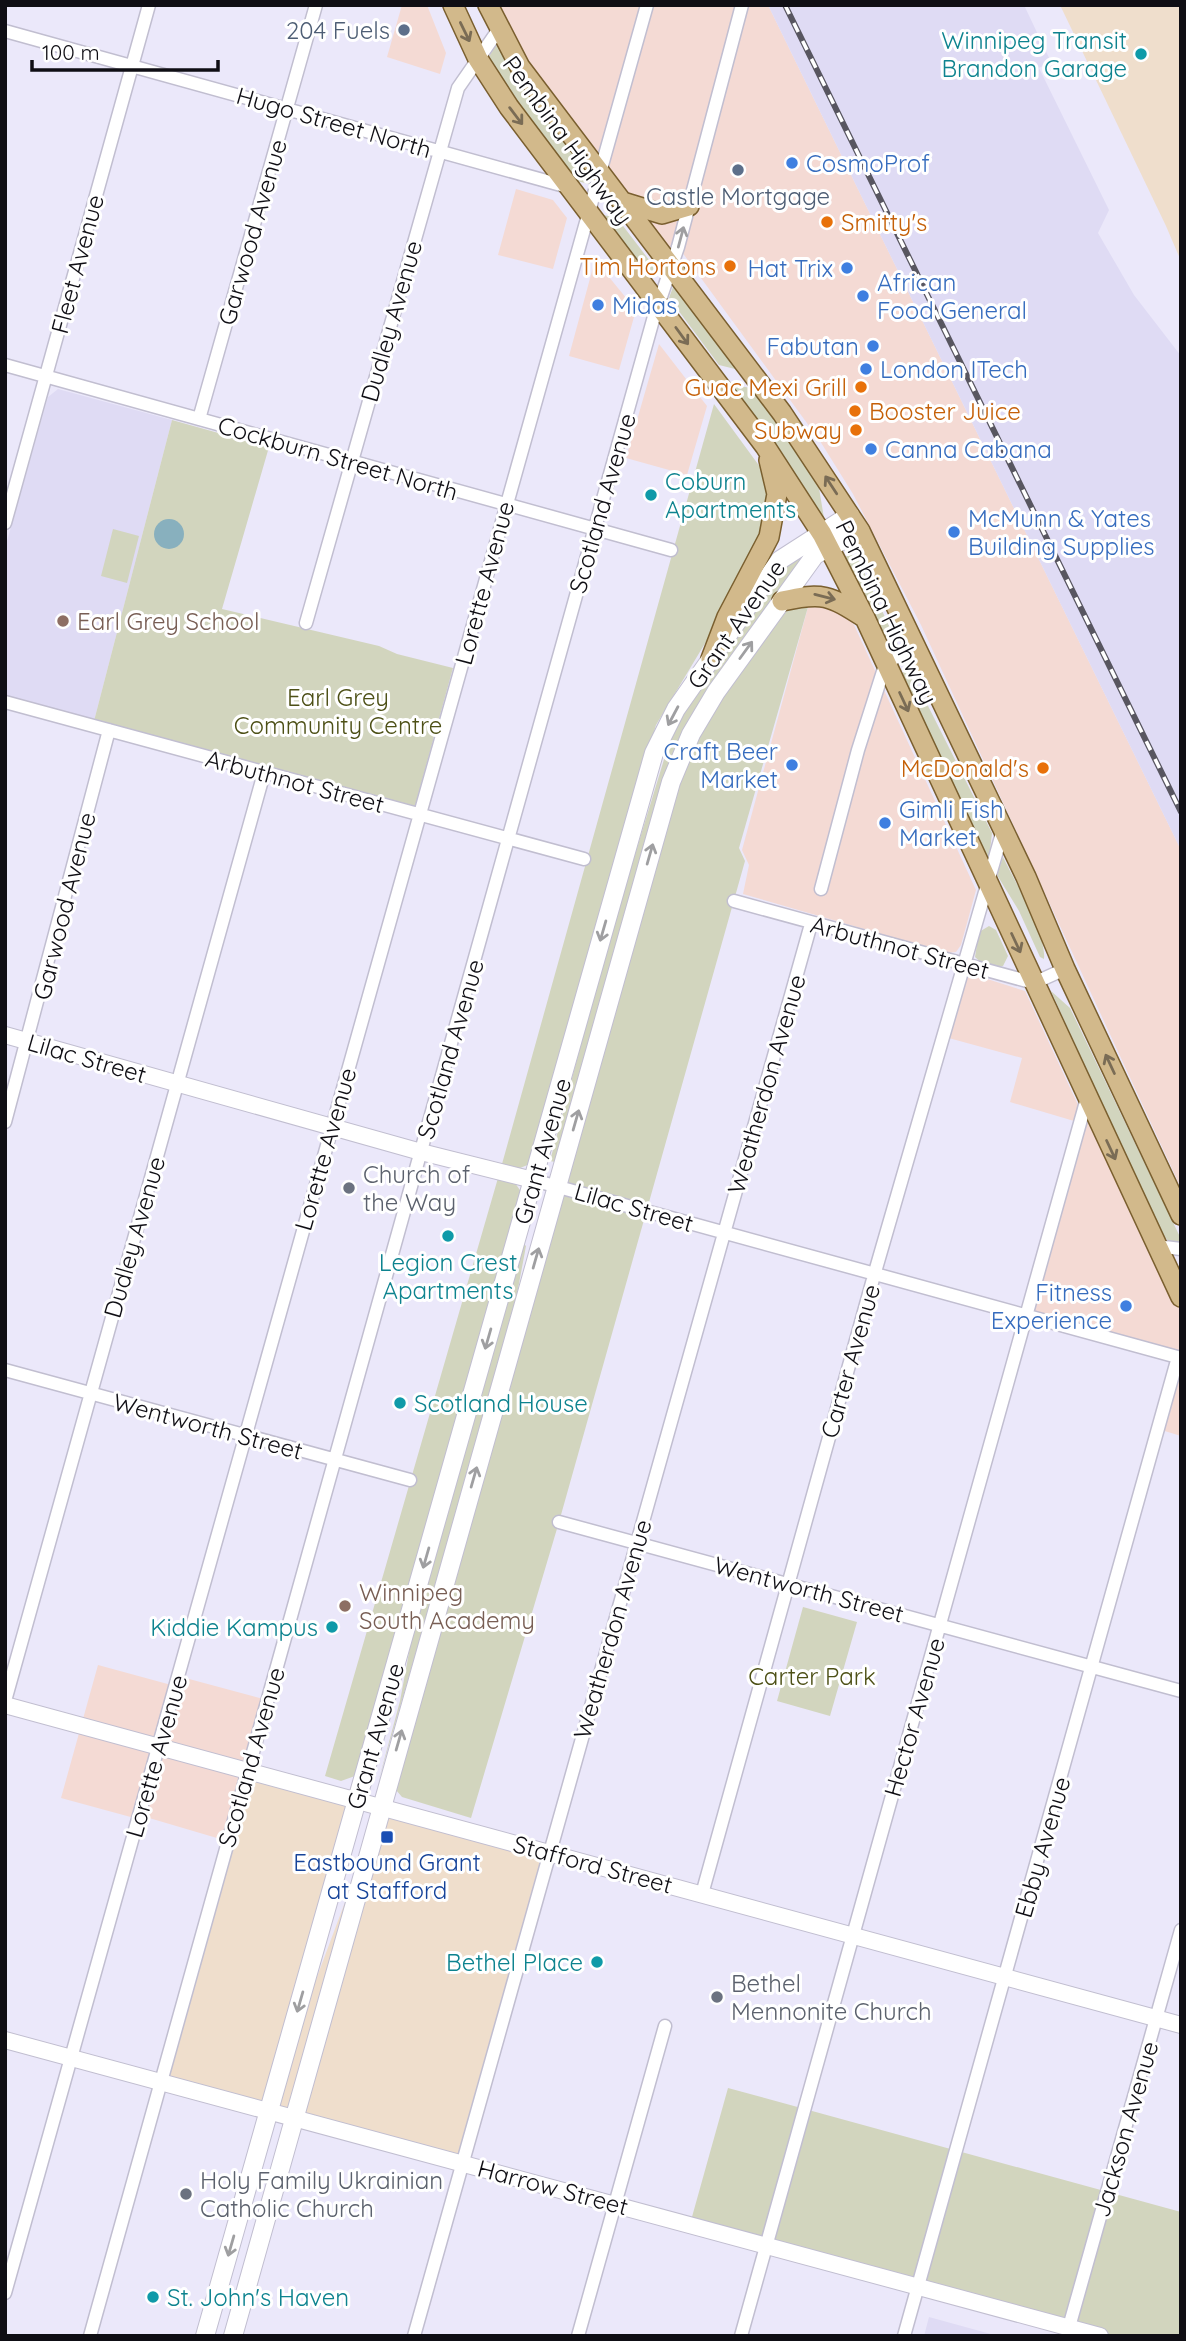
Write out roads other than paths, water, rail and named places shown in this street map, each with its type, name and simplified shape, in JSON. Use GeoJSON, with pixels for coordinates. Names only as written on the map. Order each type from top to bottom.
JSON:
{"type":"FeatureCollection","features":[{"type":"Feature","properties":{"kind":"main road","name":"Pembina Highway"},"geometry":{"type":"LineString","coordinates":[[453,5],[478,59],[509,107],[570,187],[590,202],[658,303],[765,446],[825,540],[886,662],[1181,1297]]}},
{"type":"Feature","properties":{"kind":"main road","name":"Pembina Highway"},"geometry":{"type":"LineString","coordinates":[[488,5],[520,67],[799,437],[855,523],[1003,830],[1181,1215]]}},
{"type":"Feature","properties":{"kind":"main road"},"geometry":{"type":"LineString","coordinates":[[622,202],[662,214],[689,206]]}},
{"type":"Feature","properties":{"kind":"main road"},"geometry":{"type":"LineString","coordinates":[[700,360],[723,375],[753,376]]}},
{"type":"Feature","properties":{"kind":"main road"},"geometry":{"type":"LineString","coordinates":[[711,659],[727,617],[769,537],[777,494],[765,446]]}},
{"type":"Feature","properties":{"kind":"main road","name":"Grant Avenue"},"geometry":{"type":"LineString","coordinates":[[205,2336],[654,753],[676,709],[780,560],[794,548],[825,540],[855,523]]}},
{"type":"Feature","properties":{"kind":"main road","name":"Grant Avenue"},"geometry":{"type":"LineString","coordinates":[[233,2336],[671,782],[691,734],[716,692],[825,540]]}},
{"type":"Feature","properties":{"kind":"main road"},"geometry":{"type":"LineString","coordinates":[[782,601],[814,594],[836,600],[865,618]]}},
{"type":"Feature","properties":{"kind":"street","name":"Fleet Avenue"},"geometry":{"type":"LineString","coordinates":[[5,523],[149,5]]}},
{"type":"Feature","properties":{"kind":"street","name":"Garwood Avenue"},"geometry":{"type":"LineString","coordinates":[[199,419],[316,5]]}},
{"type":"Feature","properties":{"kind":"street","name":"Lorette Avenue"},"geometry":{"type":"LineString","coordinates":[[5,2293],[647,5]]}},
{"type":"Feature","properties":{"kind":"street","name":"Scotland Avenue"},"geometry":{"type":"LineString","coordinates":[[90,2336],[594,529],[658,303],[672,267],[742,5]]}},
{"type":"Feature","properties":{"kind":"street","name":"Dudley Avenue"},"geometry":{"type":"LineString","coordinates":[[306,624],[458,88],[499,29]]}},
{"type":"Feature","properties":{"kind":"street","name":"Hugo Street North"},"geometry":{"type":"LineString","coordinates":[[5,31],[570,187]]}},
{"type":"Feature","properties":{"kind":"street"},"geometry":{"type":"LineString","coordinates":[[590,202],[622,202]]}},
{"type":"Feature","properties":{"kind":"street","name":"Cockburn Street North"},"geometry":{"type":"LineString","coordinates":[[5,365],[671,550]]}},
{"type":"Feature","properties":{"kind":"street"},"geometry":{"type":"LineString","coordinates":[[821,889],[858,750],[886,662],[917,648]]}},
{"type":"Feature","properties":{"kind":"street","name":"Arbuthnot Street"},"geometry":{"type":"LineString","coordinates":[[5,702],[584,859]]}},
{"type":"Feature","properties":{"kind":"street","name":"Garwood Avenue"},"geometry":{"type":"LineString","coordinates":[[5,1122],[29,1041],[109,730]]}},
{"type":"Feature","properties":{"kind":"street","name":"Dudley Avenue"},"geometry":{"type":"LineString","coordinates":[[5,1703],[264,773]]}},
{"type":"Feature","properties":{"kind":"street","name":"Carter Avenue"},"geometry":{"type":"LineString","coordinates":[[702,1894],[875,1272],[1003,830]]}},
{"type":"Feature","properties":{"kind":"street","name":"Arbuthnot Street"},"geometry":{"type":"LineString","coordinates":[[734,901],[963,966],[1034,983]]}},
{"type":"Feature","properties":{"kind":"street","name":"Weatherdon Avenue"},"geometry":{"type":"LineString","coordinates":[[414,2336],[811,924]]}},
{"type":"Feature","properties":{"kind":"street"},"geometry":{"type":"LineString","coordinates":[[1034,983],[1065,969]]}},
{"type":"Feature","properties":{"kind":"street","name":"Lilac Street"},"geometry":{"type":"LineString","coordinates":[[5,1035],[422,1152],[875,1272],[1180,1358]]}},
{"type":"Feature","properties":{"kind":"street","name":"Hector Avenue"},"geometry":{"type":"LineString","coordinates":[[741,2336],[1087,1098]]}},
{"type":"Feature","properties":{"kind":"street"},"geometry":{"type":"LineString","coordinates":[[1156,1245],[1181,1249]]}},
{"type":"Feature","properties":{"kind":"street","name":"Ebby Avenue"},"geometry":{"type":"LineString","coordinates":[[904,2336],[1180,1358]]}},
{"type":"Feature","properties":{"kind":"street","name":"Wentworth Street"},"geometry":{"type":"LineString","coordinates":[[5,1370],[410,1480]]}},
{"type":"Feature","properties":{"kind":"street","name":"Wentworth Street"},"geometry":{"type":"LineString","coordinates":[[559,1521],[1181,1691]]}},
{"type":"Feature","properties":{"kind":"street","name":"Stafford Street"},"geometry":{"type":"LineString","coordinates":[[5,1703],[1181,2025]]}},
{"type":"Feature","properties":{"kind":"street","name":"Jackson Avenue"},"geometry":{"type":"LineString","coordinates":[[1069,2328],[1181,1930]]}},
{"type":"Feature","properties":{"kind":"street"},"geometry":{"type":"LineString","coordinates":[[578,2336],[665,2026]]}},
{"type":"Feature","properties":{"kind":"street","name":"Harrow Street"},"geometry":{"type":"LineString","coordinates":[[5,2040],[1100,2336]]}},
{"type":"Feature","properties":{"kind":"water"},"geometry":{"type":"Polygon","coordinates":[[[169,519],[180,523],[184,534],[180,545],[169,549],[158,545],[154,534],[158,523],[169,519]]]}},
{"type":"Feature","properties":{"kind":"railway"},"geometry":{"type":"LineString","coordinates":[[785,5],[1181,812]]}},
{"type":"Feature","properties":{"kind":"place","name":"204 Fuels"},"geometry":{"type":"Point","coordinates":[404,30]}},
{"type":"Feature","properties":{"kind":"place","name":"Winnipeg Transit Brandon Garage"},"geometry":{"type":"Point","coordinates":[1141,54]}},
{"type":"Feature","properties":{"kind":"place","name":"CosmoProf"},"geometry":{"type":"Point","coordinates":[792,163]}},
{"type":"Feature","properties":{"kind":"place","name":"Castle Mortgage"},"geometry":{"type":"Point","coordinates":[738,170]}},
{"type":"Feature","properties":{"kind":"place","name":"Smitty's"},"geometry":{"type":"Point","coordinates":[827,222]}},
{"type":"Feature","properties":{"kind":"place","name":"Tim Hortons"},"geometry":{"type":"Point","coordinates":[730,266]}},
{"type":"Feature","properties":{"kind":"place","name":"Hat Trix"},"geometry":{"type":"Point","coordinates":[847,268]}},
{"type":"Feature","properties":{"kind":"place","name":"African Food General"},"geometry":{"type":"Point","coordinates":[863,296]}},
{"type":"Feature","properties":{"kind":"place","name":"Midas"},"geometry":{"type":"Point","coordinates":[598,305]}},
{"type":"Feature","properties":{"kind":"place","name":"Fabutan"},"geometry":{"type":"Point","coordinates":[873,346]}},
{"type":"Feature","properties":{"kind":"place","name":"London ITech"},"geometry":{"type":"Point","coordinates":[866,369]}},
{"type":"Feature","properties":{"kind":"place","name":"Guac Mexi Grill"},"geometry":{"type":"Point","coordinates":[861,387]}},
{"type":"Feature","properties":{"kind":"place","name":"Booster Juice"},"geometry":{"type":"Point","coordinates":[855,411]}},
{"type":"Feature","properties":{"kind":"place","name":"Subway"},"geometry":{"type":"Point","coordinates":[856,430]}},
{"type":"Feature","properties":{"kind":"place","name":"Canna Cabana"},"geometry":{"type":"Point","coordinates":[871,449]}},
{"type":"Feature","properties":{"kind":"place","name":"Coburn Apartments"},"geometry":{"type":"Point","coordinates":[651,495]}},
{"type":"Feature","properties":{"kind":"place","name":"McMunn & Yates Building Supplies"},"geometry":{"type":"Point","coordinates":[954,532]}},
{"type":"Feature","properties":{"kind":"place","name":"Earl Grey School"},"geometry":{"type":"Point","coordinates":[63,621]}},
{"type":"Feature","properties":{"kind":"place","name":"Craft Beer Market"},"geometry":{"type":"Point","coordinates":[792,765]}},
{"type":"Feature","properties":{"kind":"place","name":"McDonald's"},"geometry":{"type":"Point","coordinates":[1043,768]}},
{"type":"Feature","properties":{"kind":"place","name":"Gimli Fish Market"},"geometry":{"type":"Point","coordinates":[885,823]}},
{"type":"Feature","properties":{"kind":"place","name":"Church of the Way"},"geometry":{"type":"Point","coordinates":[349,1188]}},
{"type":"Feature","properties":{"kind":"place","name":"Legion Crest Apartments"},"geometry":{"type":"Point","coordinates":[448,1236]}},
{"type":"Feature","properties":{"kind":"place","name":"Fitness Experience"},"geometry":{"type":"Point","coordinates":[1126,1306]}},
{"type":"Feature","properties":{"kind":"place","name":"Scotland House"},"geometry":{"type":"Point","coordinates":[400,1403]}},
{"type":"Feature","properties":{"kind":"place","name":"Winnipeg South Academy"},"geometry":{"type":"Point","coordinates":[345,1606]}},
{"type":"Feature","properties":{"kind":"place","name":"Kiddie Kampus"},"geometry":{"type":"Point","coordinates":[332,1627]}},
{"type":"Feature","properties":{"kind":"place","name":"Eastbound Grant at Stafford"},"geometry":{"type":"Point","coordinates":[387,1837]}},
{"type":"Feature","properties":{"kind":"place","name":"Bethel Place"},"geometry":{"type":"Point","coordinates":[597,1962]}},
{"type":"Feature","properties":{"kind":"place","name":"Bethel Mennonite Church"},"geometry":{"type":"Point","coordinates":[717,1997]}},
{"type":"Feature","properties":{"kind":"place","name":"Holy Family Ukrainian Catholic Church"},"geometry":{"type":"Point","coordinates":[186,2194]}},
{"type":"Feature","properties":{"kind":"place","name":"St. John's Haven"},"geometry":{"type":"Point","coordinates":[153,2297]}},
{"type":"Feature","properties":{"kind":"park label","name":"Earl Grey Community Centre"},"geometry":{"type":"Point","coordinates":[338,711]}},
{"type":"Feature","properties":{"kind":"park label","name":"Carter Park"},"geometry":{"type":"Point","coordinates":[812,1676]}}]}
